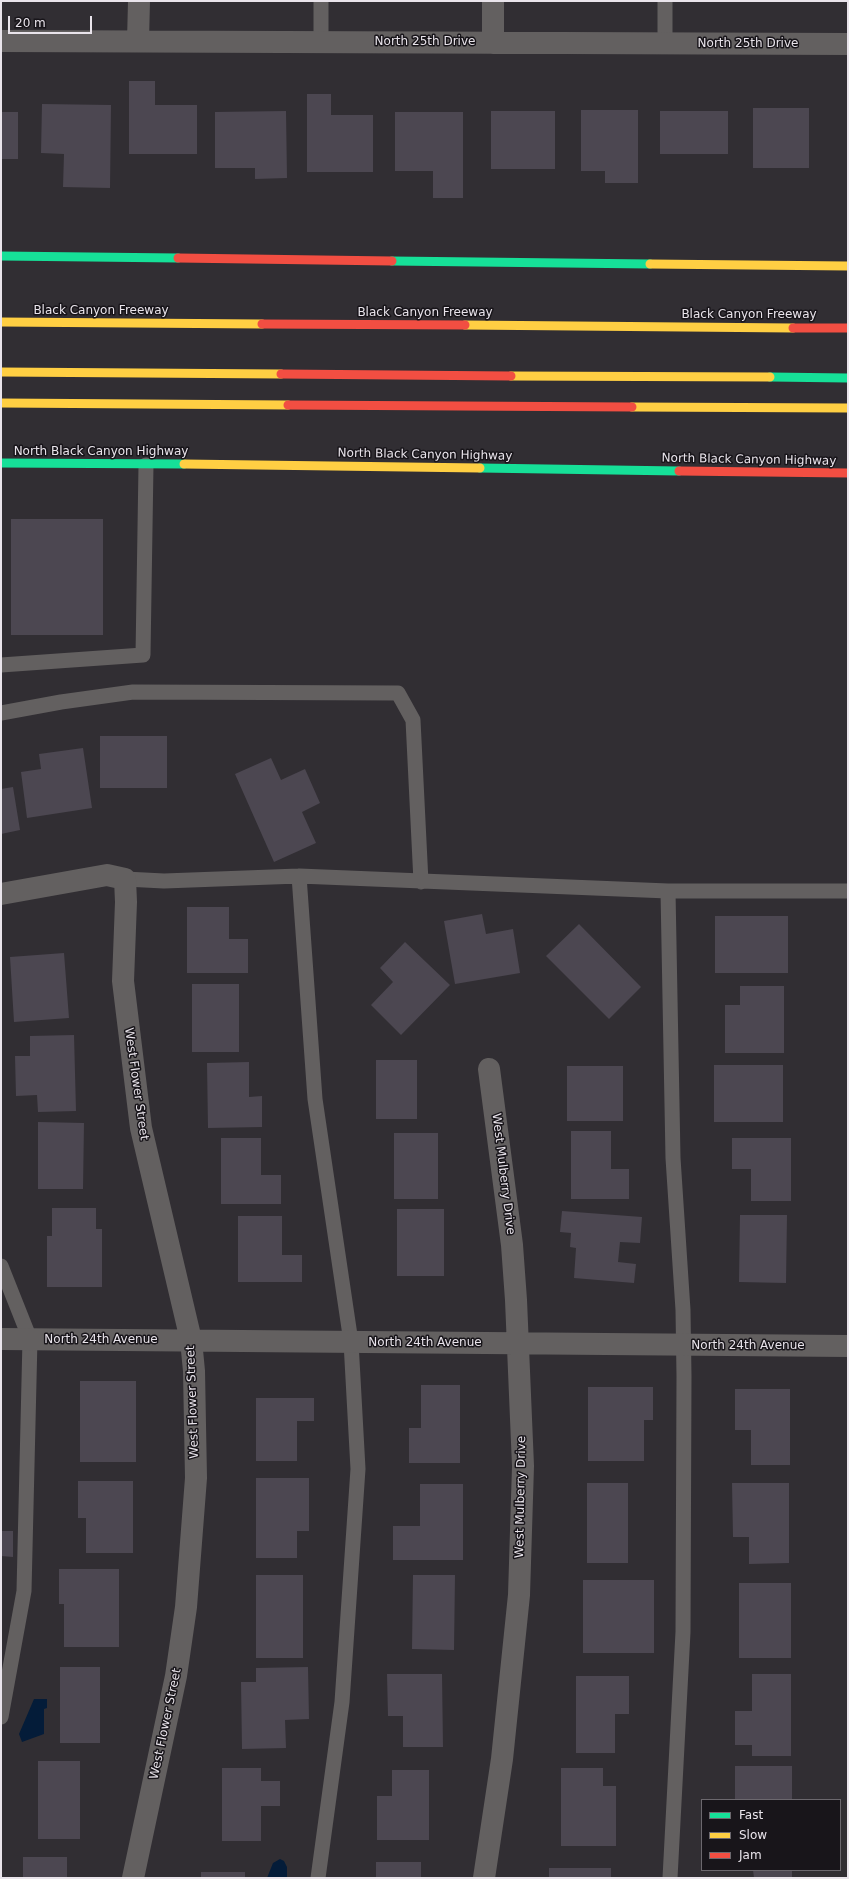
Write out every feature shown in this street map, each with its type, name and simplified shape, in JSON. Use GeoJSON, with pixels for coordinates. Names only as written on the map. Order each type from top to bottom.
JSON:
{"type":"FeatureCollection","features":[{"type":"Feature","properties":{"kind":"main road"},"geometry":{"type":"LineString","coordinates":[[1,256],[848,266]]}},
{"type":"Feature","properties":{"kind":"main road","name":"Black Canyon Freeway"},"geometry":{"type":"LineString","coordinates":[[1,322],[848,328]]}},
{"type":"Feature","properties":{"kind":"main road"},"geometry":{"type":"LineString","coordinates":[[1,372],[848,378]]}},
{"type":"Feature","properties":{"kind":"main road"},"geometry":{"type":"LineString","coordinates":[[1,403],[848,408]]}},
{"type":"Feature","properties":{"kind":"main road","name":"North Black Canyon Highway"},"geometry":{"type":"LineString","coordinates":[[1,463],[291,465],[848,473]]}},
{"type":"Feature","properties":{"kind":"street"},"geometry":{"type":"LineString","coordinates":[[138,1],[138,41]]}},
{"type":"Feature","properties":{"kind":"street"},"geometry":{"type":"LineString","coordinates":[[493,1],[493,43]]}},
{"type":"Feature","properties":{"kind":"street","name":"North 25th Drive"},"geometry":{"type":"LineString","coordinates":[[1,41],[848,44]]}},
{"type":"Feature","properties":{"kind":"street"},"geometry":{"type":"LineString","coordinates":[[1,894],[106,875],[125,879]]}},
{"type":"Feature","properties":{"kind":"street","name":"West Flower Street"},"geometry":{"type":"LineString","coordinates":[[125,879],[126,902],[123,981],[141,1128],[191,1340],[194,1371],[196,1478],[186,1608],[176,1676],[133,1878]]}},
{"type":"Feature","properties":{"kind":"street","name":"West Mulberry Drive"},"geometry":{"type":"LineString","coordinates":[[484,1878],[502,1759],[519,1595],[524,1466],[512,1245],[489,1068]]}},
{"type":"Feature","properties":{"kind":"street","name":"North 24th Avenue"},"geometry":{"type":"LineString","coordinates":[[1,1339],[684,1346],[848,1346]]}},
{"type":"Feature","properties":{"kind":"lane"},"geometry":{"type":"LineString","coordinates":[[320,1],[321,42]]}},
{"type":"Feature","properties":{"kind":"lane"},"geometry":{"type":"LineString","coordinates":[[665,1],[665,44]]}},
{"type":"Feature","properties":{"kind":"lane"},"geometry":{"type":"LineString","coordinates":[[1,665],[143,655],[146,465]]}},
{"type":"Feature","properties":{"kind":"lane"},"geometry":{"type":"LineString","coordinates":[[1,713],[61,702],[133,692],[398,693],[413,720],[421,882]]}},
{"type":"Feature","properties":{"kind":"lane"},"geometry":{"type":"LineString","coordinates":[[299,876],[315,1100],[350,1342],[358,1469],[342,1702],[318,1878]]}},
{"type":"Feature","properties":{"kind":"lane"},"geometry":{"type":"LineString","coordinates":[[125,879],[164,881],[299,876],[668,891],[848,892]]}},
{"type":"Feature","properties":{"kind":"lane"},"geometry":{"type":"LineString","coordinates":[[668,891],[673,1158],[684,1346],[683,1632],[670,1878]]}},
{"type":"Feature","properties":{"kind":"lane"},"geometry":{"type":"LineString","coordinates":[[1,1266],[30,1339],[24,1591],[1,1717]]}},
{"type":"Feature","properties":{"kind":"water"},"geometry":{"type":"Polygon","coordinates":[[[34,1699],[47,1699],[47,1708],[44,1709],[44,1734],[22,1742],[19,1734],[34,1699]]]}},
{"type":"Feature","properties":{"kind":"water"},"geometry":{"type":"Polygon","coordinates":[[[280,1859],[284,1861],[287,1867],[287,1878],[267,1878],[273,1863],[280,1859]]]}},
{"type":"Feature","properties":{"kind":"building"},"geometry":{"type":"Polygon","coordinates":[[[129,81],[155,81],[155,105],[197,105],[197,154],[129,154],[129,81]]]}},
{"type":"Feature","properties":{"kind":"building"},"geometry":{"type":"Polygon","coordinates":[[[307,94],[331,94],[331,115],[373,115],[373,172],[307,172],[307,94]]]}},
{"type":"Feature","properties":{"kind":"building"},"geometry":{"type":"Polygon","coordinates":[[[42,104],[111,105],[110,188],[63,187],[64,154],[41,153],[42,104]]]}},
{"type":"Feature","properties":{"kind":"building"},"geometry":{"type":"Polygon","coordinates":[[[753,108],[809,108],[809,168],[753,168],[753,108]]]}},
{"type":"Feature","properties":{"kind":"building"},"geometry":{"type":"Polygon","coordinates":[[[581,110],[638,110],[638,183],[605,183],[605,171],[581,171],[581,110]]]}},
{"type":"Feature","properties":{"kind":"building"},"geometry":{"type":"Polygon","coordinates":[[[286,111],[287,178],[255,179],[255,168],[215,168],[215,112],[286,111]]]}},
{"type":"Feature","properties":{"kind":"building"},"geometry":{"type":"Polygon","coordinates":[[[491,111],[555,111],[555,169],[491,169],[491,111]]]}},
{"type":"Feature","properties":{"kind":"building"},"geometry":{"type":"Polygon","coordinates":[[[660,111],[728,111],[728,154],[660,154],[660,111]]]}},
{"type":"Feature","properties":{"kind":"building"},"geometry":{"type":"Polygon","coordinates":[[[1,112],[18,112],[18,159],[1,159],[1,112]]]}},
{"type":"Feature","properties":{"kind":"building"},"geometry":{"type":"Polygon","coordinates":[[[395,112],[463,112],[463,198],[433,198],[433,171],[395,171],[395,112]]]}},
{"type":"Feature","properties":{"kind":"building"},"geometry":{"type":"Polygon","coordinates":[[[11,519],[103,519],[103,635],[11,635],[11,519]]]}},
{"type":"Feature","properties":{"kind":"building"},"geometry":{"type":"Polygon","coordinates":[[[100,736],[167,736],[167,788],[100,788],[100,736]]]}},
{"type":"Feature","properties":{"kind":"building"},"geometry":{"type":"Polygon","coordinates":[[[83,748],[92,808],[27,818],[21,772],[41,769],[39,754],[83,748]]]}},
{"type":"Feature","properties":{"kind":"building"},"geometry":{"type":"Polygon","coordinates":[[[271,758],[281,780],[305,769],[320,803],[302,812],[316,843],[274,862],[235,774],[271,758]]]}},
{"type":"Feature","properties":{"kind":"building"},"geometry":{"type":"Polygon","coordinates":[[[13,787],[20,830],[1,834],[1,789],[13,787]]]}},
{"type":"Feature","properties":{"kind":"building"},"geometry":{"type":"Polygon","coordinates":[[[187,907],[229,907],[229,939],[248,939],[248,973],[187,973],[187,907]]]}},
{"type":"Feature","properties":{"kind":"building"},"geometry":{"type":"Polygon","coordinates":[[[482,914],[486,934],[513,929],[520,973],[455,984],[444,921],[482,914]]]}},
{"type":"Feature","properties":{"kind":"building"},"geometry":{"type":"Polygon","coordinates":[[[715,916],[788,916],[788,973],[715,973],[715,916]]]}},
{"type":"Feature","properties":{"kind":"building"},"geometry":{"type":"Polygon","coordinates":[[[579,924],[641,987],[609,1019],[546,956],[579,924]]]}},
{"type":"Feature","properties":{"kind":"building"},"geometry":{"type":"Polygon","coordinates":[[[405,942],[450,985],[401,1035],[371,1005],[393,982],[380,968],[405,942]]]}},
{"type":"Feature","properties":{"kind":"building"},"geometry":{"type":"Polygon","coordinates":[[[64,953],[69,1018],[14,1022],[10,957],[64,953]]]}},
{"type":"Feature","properties":{"kind":"building"},"geometry":{"type":"Polygon","coordinates":[[[192,984],[239,984],[239,1052],[192,1052],[192,984]]]}},
{"type":"Feature","properties":{"kind":"building"},"geometry":{"type":"Polygon","coordinates":[[[740,986],[784,986],[784,1053],[725,1053],[725,1005],[740,1005],[740,986]]]}},
{"type":"Feature","properties":{"kind":"building"},"geometry":{"type":"Polygon","coordinates":[[[74,1035],[76,1111],[38,1112],[37,1095],[16,1096],[15,1056],[30,1056],[30,1036],[74,1035]]]}},
{"type":"Feature","properties":{"kind":"building"},"geometry":{"type":"Polygon","coordinates":[[[376,1060],[417,1060],[417,1119],[376,1119],[376,1060]]]}},
{"type":"Feature","properties":{"kind":"building"},"geometry":{"type":"Polygon","coordinates":[[[249,1062],[249,1097],[262,1096],[262,1127],[208,1128],[207,1063],[249,1062]]]}},
{"type":"Feature","properties":{"kind":"building"},"geometry":{"type":"Polygon","coordinates":[[[714,1065],[783,1065],[783,1122],[714,1122],[714,1065]]]}},
{"type":"Feature","properties":{"kind":"building"},"geometry":{"type":"Polygon","coordinates":[[[567,1066],[623,1066],[623,1121],[567,1121],[567,1066]]]}},
{"type":"Feature","properties":{"kind":"building"},"geometry":{"type":"Polygon","coordinates":[[[38,1122],[84,1123],[83,1189],[38,1189],[38,1122]]]}},
{"type":"Feature","properties":{"kind":"building"},"geometry":{"type":"Polygon","coordinates":[[[571,1131],[611,1131],[611,1169],[629,1169],[629,1199],[571,1199],[571,1131]]]}},
{"type":"Feature","properties":{"kind":"building"},"geometry":{"type":"Polygon","coordinates":[[[394,1133],[438,1133],[438,1199],[394,1199],[394,1133]]]}},
{"type":"Feature","properties":{"kind":"building"},"geometry":{"type":"Polygon","coordinates":[[[221,1138],[261,1138],[261,1175],[281,1175],[281,1204],[221,1204],[221,1138]]]}},
{"type":"Feature","properties":{"kind":"building"},"geometry":{"type":"Polygon","coordinates":[[[732,1138],[791,1138],[791,1201],[751,1201],[751,1169],[732,1169],[732,1138]]]}},
{"type":"Feature","properties":{"kind":"building"},"geometry":{"type":"Polygon","coordinates":[[[52,1208],[96,1208],[96,1229],[102,1229],[102,1287],[47,1287],[47,1236],[52,1236],[52,1208]]]}},
{"type":"Feature","properties":{"kind":"building"},"geometry":{"type":"Polygon","coordinates":[[[397,1209],[444,1209],[444,1276],[397,1276],[397,1209]]]}},
{"type":"Feature","properties":{"kind":"building"},"geometry":{"type":"Polygon","coordinates":[[[562,1211],[642,1217],[640,1243],[620,1242],[618,1262],[636,1264],[634,1283],[574,1278],[576,1248],[570,1247],[571,1233],[560,1232],[562,1211]]]}},
{"type":"Feature","properties":{"kind":"building"},"geometry":{"type":"Polygon","coordinates":[[[740,1215],[787,1215],[786,1283],[739,1282],[740,1215]]]}},
{"type":"Feature","properties":{"kind":"building"},"geometry":{"type":"Polygon","coordinates":[[[238,1216],[282,1216],[282,1255],[302,1255],[302,1282],[238,1282],[238,1216]]]}},
{"type":"Feature","properties":{"kind":"building"},"geometry":{"type":"Polygon","coordinates":[[[80,1381],[136,1381],[136,1462],[80,1462],[80,1381]]]}},
{"type":"Feature","properties":{"kind":"building"},"geometry":{"type":"Polygon","coordinates":[[[421,1385],[460,1385],[460,1463],[409,1463],[409,1428],[421,1428],[421,1385]]]}},
{"type":"Feature","properties":{"kind":"building"},"geometry":{"type":"Polygon","coordinates":[[[588,1387],[653,1387],[653,1420],[644,1420],[644,1461],[588,1461],[588,1387]]]}},
{"type":"Feature","properties":{"kind":"building"},"geometry":{"type":"Polygon","coordinates":[[[735,1389],[790,1389],[790,1465],[751,1465],[751,1430],[735,1430],[735,1389]]]}},
{"type":"Feature","properties":{"kind":"building"},"geometry":{"type":"Polygon","coordinates":[[[256,1398],[314,1398],[314,1421],[297,1421],[297,1461],[256,1461],[256,1398]]]}},
{"type":"Feature","properties":{"kind":"building"},"geometry":{"type":"Polygon","coordinates":[[[256,1478],[309,1478],[309,1531],[297,1531],[297,1558],[256,1558],[256,1478]]]}},
{"type":"Feature","properties":{"kind":"building"},"geometry":{"type":"Polygon","coordinates":[[[78,1481],[133,1481],[133,1553],[86,1553],[86,1518],[78,1518],[78,1481]]]}},
{"type":"Feature","properties":{"kind":"building"},"geometry":{"type":"Polygon","coordinates":[[[587,1483],[628,1483],[628,1563],[587,1563],[587,1483]]]}},
{"type":"Feature","properties":{"kind":"building"},"geometry":{"type":"Polygon","coordinates":[[[732,1483],[789,1483],[789,1563],[749,1564],[749,1537],[733,1537],[732,1483]]]}},
{"type":"Feature","properties":{"kind":"building"},"geometry":{"type":"Polygon","coordinates":[[[420,1484],[463,1484],[463,1560],[393,1560],[393,1526],[420,1526],[420,1484]]]}},
{"type":"Feature","properties":{"kind":"building"},"geometry":{"type":"Polygon","coordinates":[[[1,1531],[13,1531],[13,1557],[1,1556],[1,1531]]]}},
{"type":"Feature","properties":{"kind":"building"},"geometry":{"type":"Polygon","coordinates":[[[59,1569],[119,1569],[119,1647],[64,1647],[64,1604],[59,1604],[59,1569]]]}},
{"type":"Feature","properties":{"kind":"building"},"geometry":{"type":"Polygon","coordinates":[[[256,1575],[303,1575],[303,1658],[256,1658],[256,1575]]]}},
{"type":"Feature","properties":{"kind":"building"},"geometry":{"type":"Polygon","coordinates":[[[413,1575],[455,1575],[454,1650],[412,1649],[413,1575]]]}},
{"type":"Feature","properties":{"kind":"building"},"geometry":{"type":"Polygon","coordinates":[[[583,1580],[654,1580],[654,1653],[583,1653],[583,1580]]]}},
{"type":"Feature","properties":{"kind":"building"},"geometry":{"type":"Polygon","coordinates":[[[739,1583],[791,1583],[791,1658],[739,1658],[739,1583]]]}},
{"type":"Feature","properties":{"kind":"building"},"geometry":{"type":"Polygon","coordinates":[[[60,1667],[100,1667],[100,1743],[60,1743],[60,1667]]]}},
{"type":"Feature","properties":{"kind":"building"},"geometry":{"type":"Polygon","coordinates":[[[308,1667],[309,1719],[285,1720],[286,1748],[242,1749],[241,1682],[256,1682],[256,1668],[308,1667]]]}},
{"type":"Feature","properties":{"kind":"building"},"geometry":{"type":"Polygon","coordinates":[[[387,1674],[442,1674],[443,1747],[403,1747],[403,1716],[388,1716],[387,1674]]]}},
{"type":"Feature","properties":{"kind":"building"},"geometry":{"type":"Polygon","coordinates":[[[752,1674],[791,1674],[791,1756],[752,1756],[752,1745],[735,1745],[735,1711],[752,1711],[752,1674]]]}},
{"type":"Feature","properties":{"kind":"building"},"geometry":{"type":"Polygon","coordinates":[[[576,1676],[629,1676],[629,1714],[615,1714],[615,1753],[576,1753],[576,1676]]]}},
{"type":"Feature","properties":{"kind":"building"},"geometry":{"type":"Polygon","coordinates":[[[38,1761],[80,1761],[80,1839],[38,1839],[38,1761]]]}},
{"type":"Feature","properties":{"kind":"building"},"geometry":{"type":"Polygon","coordinates":[[[735,1766],[792,1766],[792,1799],[735,1799],[735,1766]]]}},
{"type":"Feature","properties":{"kind":"building"},"geometry":{"type":"Polygon","coordinates":[[[222,1768],[261,1768],[261,1781],[280,1781],[280,1806],[261,1806],[261,1841],[222,1841],[222,1768]]]}},
{"type":"Feature","properties":{"kind":"building"},"geometry":{"type":"Polygon","coordinates":[[[561,1768],[603,1768],[603,1786],[616,1786],[616,1846],[561,1846],[561,1768]]]}},
{"type":"Feature","properties":{"kind":"building"},"geometry":{"type":"Polygon","coordinates":[[[392,1770],[429,1770],[429,1840],[377,1840],[377,1796],[392,1796],[392,1770]]]}},
{"type":"Feature","properties":{"kind":"building"},"geometry":{"type":"Polygon","coordinates":[[[23,1857],[67,1857],[67,1878],[23,1878],[23,1857]]]}},
{"type":"Feature","properties":{"kind":"building"},"geometry":{"type":"Polygon","coordinates":[[[376,1862],[421,1862],[421,1878],[376,1878],[376,1862]]]}},
{"type":"Feature","properties":{"kind":"building"},"geometry":{"type":"Polygon","coordinates":[[[549,1868],[611,1868],[611,1878],[549,1878],[549,1868]]]}},
{"type":"Feature","properties":{"kind":"building"},"geometry":{"type":"Polygon","coordinates":[[[753,1871],[792,1871],[792,1878],[754,1878],[753,1871]]]}},
{"type":"Feature","properties":{"kind":"building"},"geometry":{"type":"Polygon","coordinates":[[[201,1872],[245,1872],[245,1878],[201,1878],[201,1872]]]}},
{"type":"Feature","properties":{"kind":"traffic: fast"},"geometry":{"type":"LineString","coordinates":[[1,256],[178,258]]}},
{"type":"Feature","properties":{"kind":"traffic: fast"},"geometry":{"type":"LineString","coordinates":[[392,261],[650,264]]}},
{"type":"Feature","properties":{"kind":"traffic: fast"},"geometry":{"type":"LineString","coordinates":[[770,377],[848,378]]}},
{"type":"Feature","properties":{"kind":"traffic: fast"},"geometry":{"type":"LineString","coordinates":[[1,463],[184,464]]}},
{"type":"Feature","properties":{"kind":"traffic: fast"},"geometry":{"type":"LineString","coordinates":[[480,468],[679,471]]}},
{"type":"Feature","properties":{"kind":"traffic: slow"},"geometry":{"type":"LineString","coordinates":[[650,264],[848,266]]}},
{"type":"Feature","properties":{"kind":"traffic: slow"},"geometry":{"type":"LineString","coordinates":[[1,322],[262,324]]}},
{"type":"Feature","properties":{"kind":"traffic: slow"},"geometry":{"type":"LineString","coordinates":[[465,325],[793,328]]}},
{"type":"Feature","properties":{"kind":"traffic: slow"},"geometry":{"type":"LineString","coordinates":[[1,372],[281,374]]}},
{"type":"Feature","properties":{"kind":"traffic: slow"},"geometry":{"type":"LineString","coordinates":[[511,376],[770,377]]}},
{"type":"Feature","properties":{"kind":"traffic: slow"},"geometry":{"type":"LineString","coordinates":[[1,403],[288,405]]}},
{"type":"Feature","properties":{"kind":"traffic: slow"},"geometry":{"type":"LineString","coordinates":[[632,407],[848,408]]}},
{"type":"Feature","properties":{"kind":"traffic: slow"},"geometry":{"type":"LineString","coordinates":[[184,464],[480,468]]}},
{"type":"Feature","properties":{"kind":"traffic: jam"},"geometry":{"type":"LineString","coordinates":[[178,258],[392,261]]}},
{"type":"Feature","properties":{"kind":"traffic: jam"},"geometry":{"type":"LineString","coordinates":[[262,324],[465,325]]}},
{"type":"Feature","properties":{"kind":"traffic: jam"},"geometry":{"type":"LineString","coordinates":[[793,328],[848,328]]}},
{"type":"Feature","properties":{"kind":"traffic: jam"},"geometry":{"type":"LineString","coordinates":[[281,374],[511,376]]}},
{"type":"Feature","properties":{"kind":"traffic: jam"},"geometry":{"type":"LineString","coordinates":[[288,405],[632,407]]}},
{"type":"Feature","properties":{"kind":"traffic: jam"},"geometry":{"type":"LineString","coordinates":[[679,471],[848,473]]}}]}
